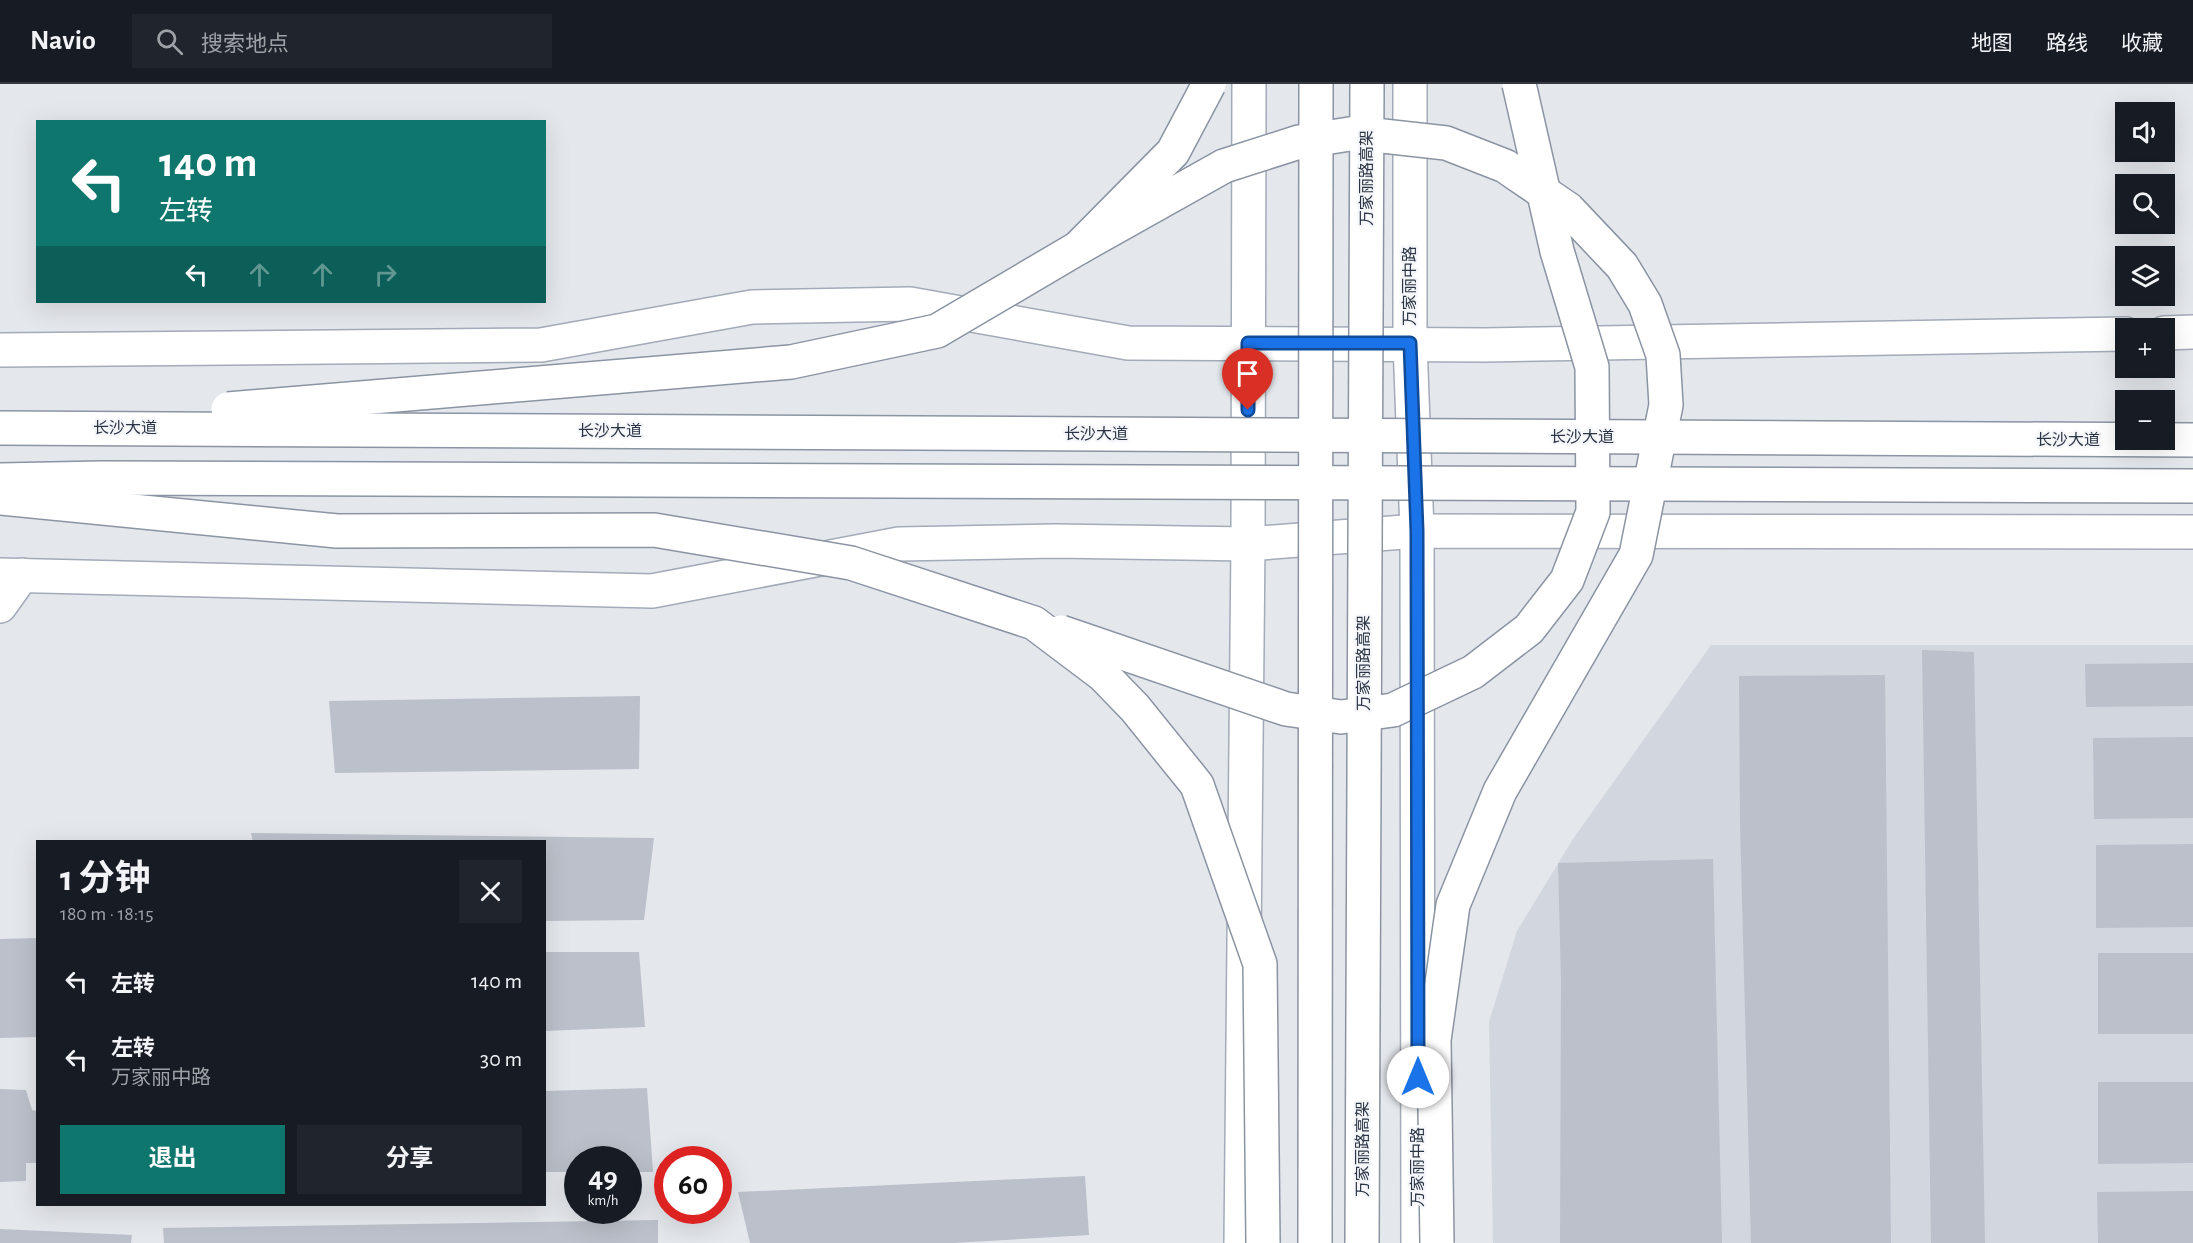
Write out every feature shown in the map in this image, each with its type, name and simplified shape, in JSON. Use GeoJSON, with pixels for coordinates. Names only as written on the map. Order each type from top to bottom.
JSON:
{"type":"FeatureCollection","features":[{"type":"Feature","properties":{"kind":"main road"},"geometry":{"type":"LineString","coordinates":[[1078,248],[1173,152],[1209,84]]}},
{"type":"Feature","properties":{"kind":"main road"},"geometry":{"type":"LineString","coordinates":[[1241,1243],[1248,544],[1249,84]]}},
{"type":"Feature","properties":{"kind":"main road"},"geometry":{"type":"LineString","coordinates":[[1315,1243],[1316,84]]}},
{"type":"Feature","properties":{"kind":"main road","name":"万家丽路高架"},"geometry":{"type":"LineString","coordinates":[[1362,1243],[1367,84]]}},
{"type":"Feature","properties":{"kind":"main road","name":"万家丽中路"},"geometry":{"type":"LineString","coordinates":[[1410,84],[1410,343],[1417,531],[1419,1243]]}},
{"type":"Feature","properties":{"kind":"main road"},"geometry":{"type":"LineString","coordinates":[[0,498],[337,531],[654,530],[851,563],[1286,709],[1341,717],[1393,710],[1473,672],[1529,629],[1567,580],[1593,512],[1592,367],[1557,250],[1519,84]]}},
{"type":"Feature","properties":{"kind":"main road"},"geometry":{"type":"LineString","coordinates":[[8,427],[791,362],[937,331],[1224,166],[1299,142],[1356,133],[1446,143],[1505,166],[1568,209],[1622,266],[1648,315],[1663,356],[1666,405],[1636,555],[1500,791],[1454,905],[1434,1041],[1437,1243]]}},
{"type":"Feature","properties":{"kind":"main road"},"geometry":{"type":"LineString","coordinates":[[0,350],[541,345],[752,307],[910,304],[1128,343],[1497,345],[2115,334]]}},
{"type":"Feature","properties":{"kind":"main road"},"geometry":{"type":"LineString","coordinates":[[2175,333],[2193,332]]}},
{"type":"Feature","properties":{"kind":"main road","name":"长沙大道"},"geometry":{"type":"LineString","coordinates":[[8,427],[2193,441]]}},
{"type":"Feature","properties":{"kind":"main road"},"geometry":{"type":"LineString","coordinates":[[0,480],[113,478],[2193,486]]}},
{"type":"Feature","properties":{"kind":"main road"},"geometry":{"type":"LineString","coordinates":[[0,606],[11,575],[652,591],[899,544],[1056,541],[1248,544],[1417,531],[2193,532]]}},
{"type":"Feature","properties":{"kind":"main road"},"geometry":{"type":"LineString","coordinates":[[1034,623],[1103,675],[1135,708],[1197,785],[1260,964],[1263,1243]]}},
{"type":"Feature","properties":{"kind":"shaded area"},"geometry":{"type":"Polygon","coordinates":[[[1711,645],[2193,645],[2193,1243],[1493,1243],[1489,1022],[1517,931],[1573,839],[1711,645]]]}},
{"type":"Feature","properties":{"kind":"building"},"geometry":{"type":"Polygon","coordinates":[[[1922,650],[1974,652],[1985,1243],[1931,1243],[1922,650]]]}},
{"type":"Feature","properties":{"kind":"building"},"geometry":{"type":"Polygon","coordinates":[[[2193,663],[2193,706],[2086,707],[2085,664],[2193,663]]]}},
{"type":"Feature","properties":{"kind":"building"},"geometry":{"type":"Polygon","coordinates":[[[1885,675],[1891,1243],[1751,1243],[1740,822],[1739,676],[1885,675]]]}},
{"type":"Feature","properties":{"kind":"building"},"geometry":{"type":"Polygon","coordinates":[[[640,696],[639,769],[335,773],[329,701],[640,696]]]}},
{"type":"Feature","properties":{"kind":"building"},"geometry":{"type":"Polygon","coordinates":[[[2193,737],[2193,818],[2094,819],[2093,738],[2193,737]]]}},
{"type":"Feature","properties":{"kind":"building"},"geometry":{"type":"Polygon","coordinates":[[[251,833],[654,838],[644,920],[546,921],[546,840],[253,840],[251,833]]]}},
{"type":"Feature","properties":{"kind":"building"},"geometry":{"type":"Polygon","coordinates":[[[2193,844],[2193,927],[2096,928],[2096,845],[2193,844]]]}},
{"type":"Feature","properties":{"kind":"building"},"geometry":{"type":"Polygon","coordinates":[[[1713,859],[1722,1243],[1560,1243],[1561,980],[1558,863],[1713,859]]]}},
{"type":"Feature","properties":{"kind":"building"},"geometry":{"type":"Polygon","coordinates":[[[36,938],[36,1037],[0,1038],[0,939],[36,938]]]}},
{"type":"Feature","properties":{"kind":"building"},"geometry":{"type":"Polygon","coordinates":[[[546,952],[639,952],[645,1027],[546,1031],[546,952]]]}},
{"type":"Feature","properties":{"kind":"building"},"geometry":{"type":"Polygon","coordinates":[[[2098,953],[2193,953],[2193,1034],[2098,1034],[2098,953]]]}},
{"type":"Feature","properties":{"kind":"building"},"geometry":{"type":"Polygon","coordinates":[[[2098,1082],[2193,1082],[2193,1163],[2098,1164],[2098,1082]]]}},
{"type":"Feature","properties":{"kind":"building"},"geometry":{"type":"Polygon","coordinates":[[[647,1088],[653,1172],[642,1172],[642,1146],[564,1146],[564,1172],[546,1172],[546,1091],[647,1088]]]}},
{"type":"Feature","properties":{"kind":"building"},"geometry":{"type":"Polygon","coordinates":[[[0,1089],[26,1090],[32,1110],[36,1111],[36,1163],[26,1163],[26,1181],[0,1182],[0,1089]]]}},
{"type":"Feature","properties":{"kind":"building"},"geometry":{"type":"Polygon","coordinates":[[[1085,1176],[1089,1235],[954,1243],[750,1243],[738,1192],[1085,1176]]]}},
{"type":"Feature","properties":{"kind":"building"},"geometry":{"type":"Polygon","coordinates":[[[2193,1191],[2193,1243],[2098,1243],[2097,1192],[2193,1191]]]}},
{"type":"Feature","properties":{"kind":"building"},"geometry":{"type":"Polygon","coordinates":[[[642,1220],[654,1220],[654,1224],[658,1224],[658,1243],[164,1243],[163,1228],[564,1222],[564,1224],[642,1224],[642,1220]]]}},
{"type":"Feature","properties":{"kind":"building"},"geometry":{"type":"Polygon","coordinates":[[[0,1229],[132,1235],[131,1243],[0,1243],[0,1229]]]}},
{"type":"Feature","properties":{"kind":"route"},"geometry":{"type":"LineString","coordinates":[[1248,410],[1248,343],[1410,343],[1417,531],[1418,1077]]}}]}
